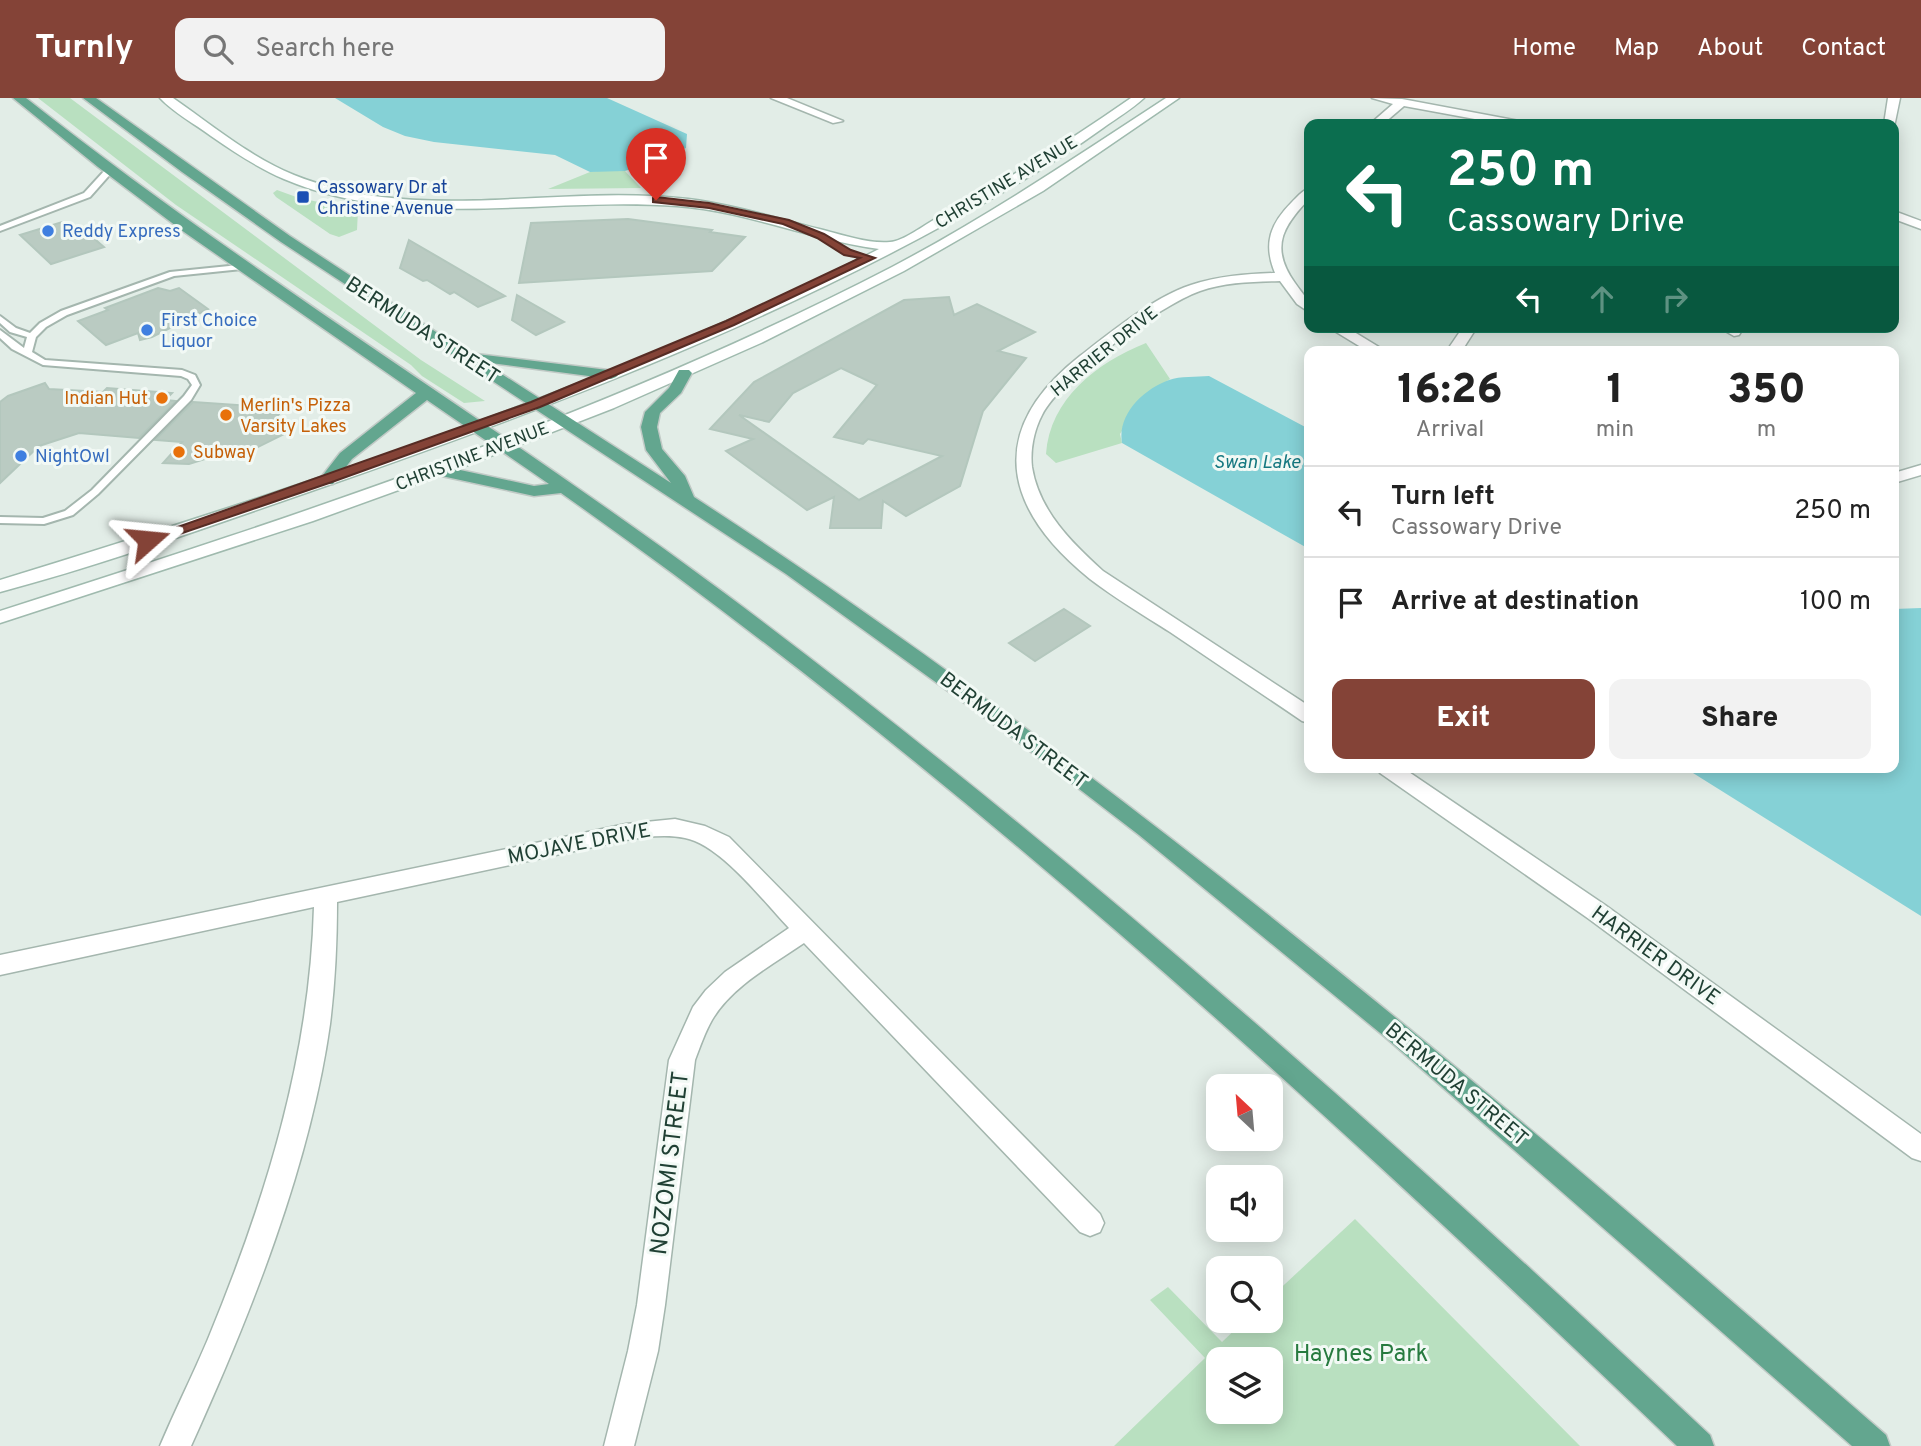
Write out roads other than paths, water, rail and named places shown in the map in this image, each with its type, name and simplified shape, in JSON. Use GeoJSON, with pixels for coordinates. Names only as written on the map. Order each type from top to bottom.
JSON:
{"type":"FeatureCollection","features":[{"type":"Feature","properties":{"kind":"main road"},"geometry":{"type":"LineString","coordinates":[[19,98],[109,171],[239,267],[505,444],[820,675],[1101,903],[1401,1167],[1699,1446]]}},
{"type":"Feature","properties":{"kind":"main road","name":"BERMUDA STREET"},"geometry":{"type":"LineString","coordinates":[[89,98],[219,193],[536,404],[686,499],[894,640],[1140,825],[1468,1092],[1875,1446]]}},
{"type":"Feature","properties":{"kind":"main road"},"geometry":{"type":"LineString","coordinates":[[464,356],[500,358],[568,372],[611,374]]}},
{"type":"Feature","properties":{"kind":"main road"},"geometry":{"type":"LineString","coordinates":[[684,373],[676,390],[653,412],[649,427],[654,450],[667,468],[677,476],[686,499]]}},
{"type":"Feature","properties":{"kind":"main road"},"geometry":{"type":"LineString","coordinates":[[327,480],[346,456],[427,392]]}},
{"type":"Feature","properties":{"kind":"main road"},"geometry":{"type":"LineString","coordinates":[[437,470],[534,491],[566,487]]}},
{"type":"Feature","properties":{"kind":"street"},"geometry":{"type":"LineString","coordinates":[[166,98],[279,172],[305,183],[348,194],[437,205],[593,199],[682,202],[768,218],[821,236],[893,246]]}},
{"type":"Feature","properties":{"kind":"street"},"geometry":{"type":"LineString","coordinates":[[777,98],[837,121]]}},
{"type":"Feature","properties":{"kind":"street","name":"CHRISTINE AVENUE"},"geometry":{"type":"LineString","coordinates":[[0,586],[327,480],[478,426],[611,374],[741,318],[893,246],[1012,182],[1138,98]]}},
{"type":"Feature","properties":{"kind":"street","name":"CHRISTINE AVENUE"},"geometry":{"type":"LineString","coordinates":[[0,617],[281,526],[437,470],[684,373],[807,317],[928,253],[1081,163],[1173,98]]}},
{"type":"Feature","properties":{"kind":"street"},"geometry":{"type":"LineString","coordinates":[[1378,98],[1492,119]]}},
{"type":"Feature","properties":{"kind":"street"},"geometry":{"type":"LineString","coordinates":[[1891,119],[1894,98]]}},
{"type":"Feature","properties":{"kind":"street"},"geometry":{"type":"LineString","coordinates":[[1382,119],[1402,102]]}},
{"type":"Feature","properties":{"kind":"street"},"geometry":{"type":"LineString","coordinates":[[1012,182],[1038,173],[1067,158],[1077,159],[1081,163]]}},
{"type":"Feature","properties":{"kind":"street"},"geometry":{"type":"LineString","coordinates":[[1304,197],[1286,215],[1277,231],[1276,258],[1289,286],[1304,302]]}},
{"type":"Feature","properties":{"kind":"street"},"geometry":{"type":"LineString","coordinates":[[1899,217],[1921,225]]}},
{"type":"Feature","properties":{"kind":"street"},"geometry":{"type":"LineString","coordinates":[[821,236],[848,252],[870,258]]}},
{"type":"Feature","properties":{"kind":"street","name":"CHRISTINE AVENUE"},"geometry":{"type":"LineString","coordinates":[[870,258],[928,253]]}},
{"type":"Feature","properties":{"kind":"street","name":"HARRIER DRIVE"},"geometry":{"type":"LineString","coordinates":[[1284,277],[1210,283],[1183,292],[1168,301],[1054,388],[1031,421],[1024,462],[1026,486],[1035,508],[1071,554],[1097,575],[1304,713]]}},
{"type":"Feature","properties":{"kind":"street"},"geometry":{"type":"LineString","coordinates":[[1346,333],[1369,346]]}},
{"type":"Feature","properties":{"kind":"street"},"geometry":{"type":"LineString","coordinates":[[1899,477],[1921,470]]}},
{"type":"Feature","properties":{"kind":"street","name":"HARRIER DRIVE"},"geometry":{"type":"LineString","coordinates":[[1394,773],[1608,920],[1921,1149]]}},
{"type":"Feature","properties":{"kind":"street","name":"MOJAVE DRIVE"},"geometry":{"type":"LineString","coordinates":[[0,965],[626,832],[653,827],[679,827],[699,831],[721,843],[1090,1223]]}},
{"type":"Feature","properties":{"kind":"street"},"geometry":{"type":"LineString","coordinates":[[175,1446],[208,1376],[274,1199],[314,1042],[325,940],[326,895]]}},
{"type":"Feature","properties":{"kind":"street","name":"NOZOMI STREET"},"geometry":{"type":"LineString","coordinates":[[619,1446],[643,1351],[651,1305],[681,1060],[702,1014],[733,979],[805,930]]}},
{"type":"Feature","properties":{"kind":"lane"},"geometry":{"type":"LineString","coordinates":[[0,229],[81,199],[93,191],[109,171]]}},
{"type":"Feature","properties":{"kind":"lane"},"geometry":{"type":"LineString","coordinates":[[27,353],[32,336],[43,325],[64,313],[146,282],[184,271],[239,267]]}},
{"type":"Feature","properties":{"kind":"lane"},"geometry":{"type":"LineString","coordinates":[[0,319],[13,330],[32,336]]}},
{"type":"Feature","properties":{"kind":"lane"},"geometry":{"type":"LineString","coordinates":[[0,333],[15,348],[36,360],[182,373],[192,377],[196,385],[188,397],[77,509],[52,520],[0,520]]}},
{"type":"Feature","properties":{"kind":"water"},"geometry":{"type":"Polygon","coordinates":[[[335,98],[607,98],[687,134],[686,148],[625,171],[590,172],[555,155],[434,142],[405,136],[383,127],[335,98]]]}},
{"type":"Feature","properties":{"kind":"water","name":"Swan Lake"},"geometry":{"type":"Polygon","coordinates":[[[1209,376],[1304,426],[1304,546],[1122,443],[1124,422],[1134,404],[1160,384],[1183,377],[1209,376]]]}},
{"type":"Feature","properties":{"kind":"water"},"geometry":{"type":"Polygon","coordinates":[[[1921,608],[1921,916],[1693,773],[1899,773],[1899,609],[1921,608]]]}},
{"type":"Feature","properties":{"kind":"place","name":"Cassowary Dr at Christine Avenue"},"geometry":{"type":"Point","coordinates":[303,197]}},
{"type":"Feature","properties":{"kind":"place","name":"Reddy Express"},"geometry":{"type":"Point","coordinates":[48,231]}},
{"type":"Feature","properties":{"kind":"place","name":"First Choice Liquor"},"geometry":{"type":"Point","coordinates":[147,330]}},
{"type":"Feature","properties":{"kind":"place","name":"Indian Hut"},"geometry":{"type":"Point","coordinates":[162,398]}},
{"type":"Feature","properties":{"kind":"place","name":"Merlin's Pizza Varsity Lakes"},"geometry":{"type":"Point","coordinates":[226,415]}},
{"type":"Feature","properties":{"kind":"place","name":"Subway"},"geometry":{"type":"Point","coordinates":[179,452]}},
{"type":"Feature","properties":{"kind":"place","name":"NightOwl"},"geometry":{"type":"Point","coordinates":[21,456]}},
{"type":"Feature","properties":{"kind":"park label","name":"Haynes Park"},"geometry":{"type":"Point","coordinates":[1361,1353]}}]}
